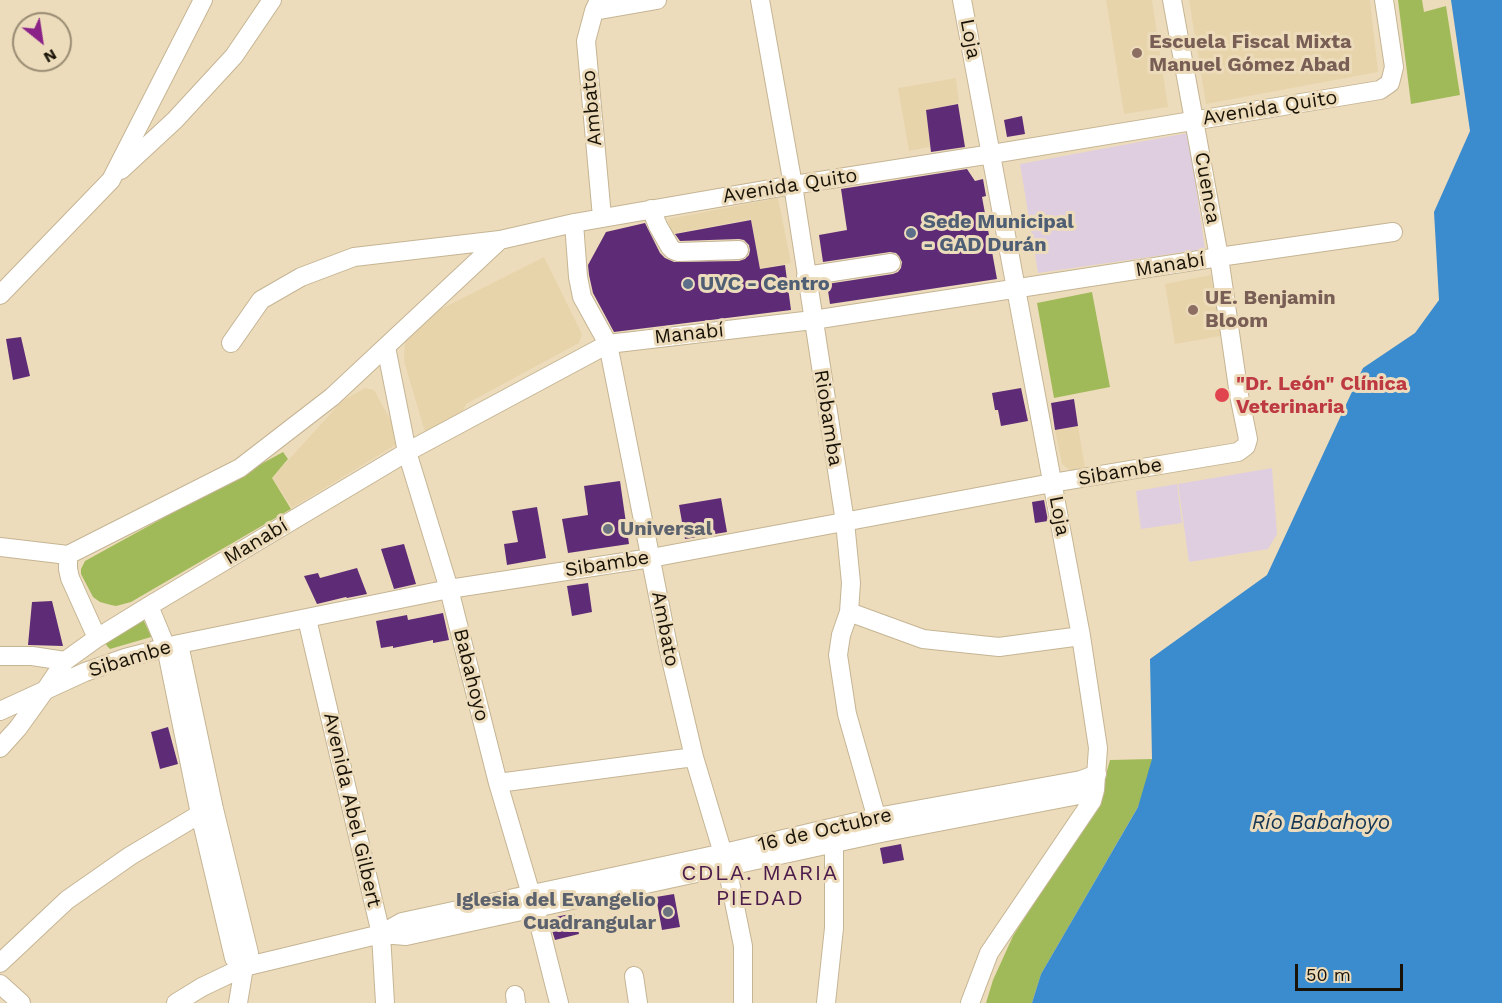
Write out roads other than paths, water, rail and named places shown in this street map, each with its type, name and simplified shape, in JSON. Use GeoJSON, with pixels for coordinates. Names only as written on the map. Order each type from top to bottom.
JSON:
{"type":"FeatureCollection","features":[{"type":"Feature","properties":{"kind":"street"},"geometry":{"type":"LineString","coordinates":[[111,180],[203,0]]}},
{"type":"Feature","properties":{"kind":"street"},"geometry":{"type":"LineString","coordinates":[[0,295],[111,180],[175,120],[234,56],[272,0]]}},
{"type":"Feature","properties":{"kind":"street"},"geometry":{"type":"LineString","coordinates":[[596,5],[657,0]]}},
{"type":"Feature","properties":{"kind":"street","name":"Riobamba"},"geometry":{"type":"LineString","coordinates":[[760,0],[793,185],[845,522],[851,583],[849,612],[841,634],[838,655],[847,714],[879,825]]}},
{"type":"Feature","properties":{"kind":"street","name":"Loja"},"geometry":{"type":"LineString","coordinates":[[962,0],[1081,636],[1098,748],[1096,782],[1092,801],[989,953],[970,1003]]}},
{"type":"Feature","properties":{"kind":"street","name":"Cuenca"},"geometry":{"type":"LineString","coordinates":[[1172,0],[1219,257],[1239,396],[1248,439],[1246,446]]}},
{"type":"Feature","properties":{"kind":"street","name":"Avenida Quito"},"geometry":{"type":"LineString","coordinates":[[231,343],[261,300],[301,277],[354,257],[500,240],[651,209],[1380,90],[1390,83],[1394,67],[1384,0]]}},
{"type":"Feature","properties":{"kind":"street","name":"Ambato"},"geometry":{"type":"LineString","coordinates":[[596,5],[586,41],[602,218]]}},
{"type":"Feature","properties":{"kind":"street"},"geometry":{"type":"LineString","coordinates":[[651,209],[658,226],[673,250],[678,252],[740,250]]}},
{"type":"Feature","properties":{"kind":"street","name":"Ambato"},"geometry":{"type":"LineString","coordinates":[[574,223],[578,277],[582,297],[608,344],[669,651],[694,757],[726,860],[743,946],[743,1003]]}},
{"type":"Feature","properties":{"kind":"street","name":"Manabí"},"geometry":{"type":"LineString","coordinates":[[46,690],[65,661],[97,638],[408,452],[608,344],[813,320],[1393,232]]}},
{"type":"Feature","properties":{"kind":"street"},"geometry":{"type":"LineString","coordinates":[[0,547],[68,555],[240,468],[332,397],[500,240]]}},
{"type":"Feature","properties":{"kind":"street"},"geometry":{"type":"LineString","coordinates":[[806,276],[891,263]]}},
{"type":"Feature","properties":{"kind":"street","name":"Babahoyo"},"geometry":{"type":"LineString","coordinates":[[386,347],[408,452],[449,589],[498,783],[533,901],[559,1003]]}},
{"type":"Feature","properties":{"kind":"street","name":"Sibambe"},"geometry":{"type":"LineString","coordinates":[[0,748],[46,690],[85,672],[172,646],[449,589],[651,558],[1052,483],[1238,452],[1246,446]]}},
{"type":"Feature","properties":{"kind":"street"},"geometry":{"type":"LineString","coordinates":[[68,555],[70,578],[97,638]]}},
{"type":"Feature","properties":{"kind":"street"},"geometry":{"type":"LineString","coordinates":[[149,606],[172,646],[207,811],[234,958],[244,967],[238,1003]]}},
{"type":"Feature","properties":{"kind":"street"},"geometry":{"type":"LineString","coordinates":[[849,612],[923,639],[999,647],[1081,636]]}},
{"type":"Feature","properties":{"kind":"street","name":"Avenida Abel Gilbert"},"geometry":{"type":"LineString","coordinates":[[307,619],[381,934],[386,1003]]}},
{"type":"Feature","properties":{"kind":"street"},"geometry":{"type":"LineString","coordinates":[[0,656],[32,656],[65,661]]}},
{"type":"Feature","properties":{"kind":"street"},"geometry":{"type":"LineString","coordinates":[[1,711],[46,690]]}},
{"type":"Feature","properties":{"kind":"street"},"geometry":{"type":"LineString","coordinates":[[498,783],[694,757]]}},
{"type":"Feature","properties":{"kind":"street","name":"16 de Octubre"},"geometry":{"type":"LineString","coordinates":[[176,1003],[202,987],[244,967],[381,934],[402,922],[533,901],[879,825],[1079,795],[1096,782]]}},
{"type":"Feature","properties":{"kind":"street"},"geometry":{"type":"LineString","coordinates":[[0,963],[67,900],[130,856],[207,811]]}},
{"type":"Feature","properties":{"kind":"street"},"geometry":{"type":"LineString","coordinates":[[826,1003],[834,928],[832,836]]}},
{"type":"Feature","properties":{"kind":"street"},"geometry":{"type":"LineString","coordinates":[[634,976],[639,1003]]}},
{"type":"Feature","properties":{"kind":"street"},"geometry":{"type":"LineString","coordinates":[[0,984],[21,1003]]}},
{"type":"Feature","properties":{"kind":"water","name":"Río Babahoyo"},"geometry":{"type":"Polygon","coordinates":[[[1451,0],[1502,0],[1502,1003],[1032,1003],[1041,974],[1138,807],[1152,759],[1150,659],[1267,575],[1363,368],[1415,333],[1439,300],[1434,212],[1470,131],[1451,0]]]}},
{"type":"Feature","properties":{"kind":"place","name":"Escuela Fiscal Mixta Manuel Gómez Abad"},"geometry":{"type":"Point","coordinates":[1137,53]}},
{"type":"Feature","properties":{"kind":"place","name":"Sede Municipal - GAD Durán"},"geometry":{"type":"Point","coordinates":[911,233]}},
{"type":"Feature","properties":{"kind":"place","name":"UVC - Centro"},"geometry":{"type":"Point","coordinates":[688,284]}},
{"type":"Feature","properties":{"kind":"place","name":"UE. Benjamin Bloom"},"geometry":{"type":"Point","coordinates":[1193,310]}},
{"type":"Feature","properties":{"kind":"place","name":"\"Dr. León\" Clínica Veterinaria"},"geometry":{"type":"Point","coordinates":[1222,395]}},
{"type":"Feature","properties":{"kind":"place","name":"Universal"},"geometry":{"type":"Point","coordinates":[608,529]}},
{"type":"Feature","properties":{"kind":"place","name":"Iglesia del Evangelio Cuadrangular"},"geometry":{"type":"Point","coordinates":[668,912]}},
{"type":"Feature","properties":{"kind":"district","name":"CDLA. MARIA PIEDAD"},"geometry":{"type":"Point","coordinates":[760,886]}}]}
